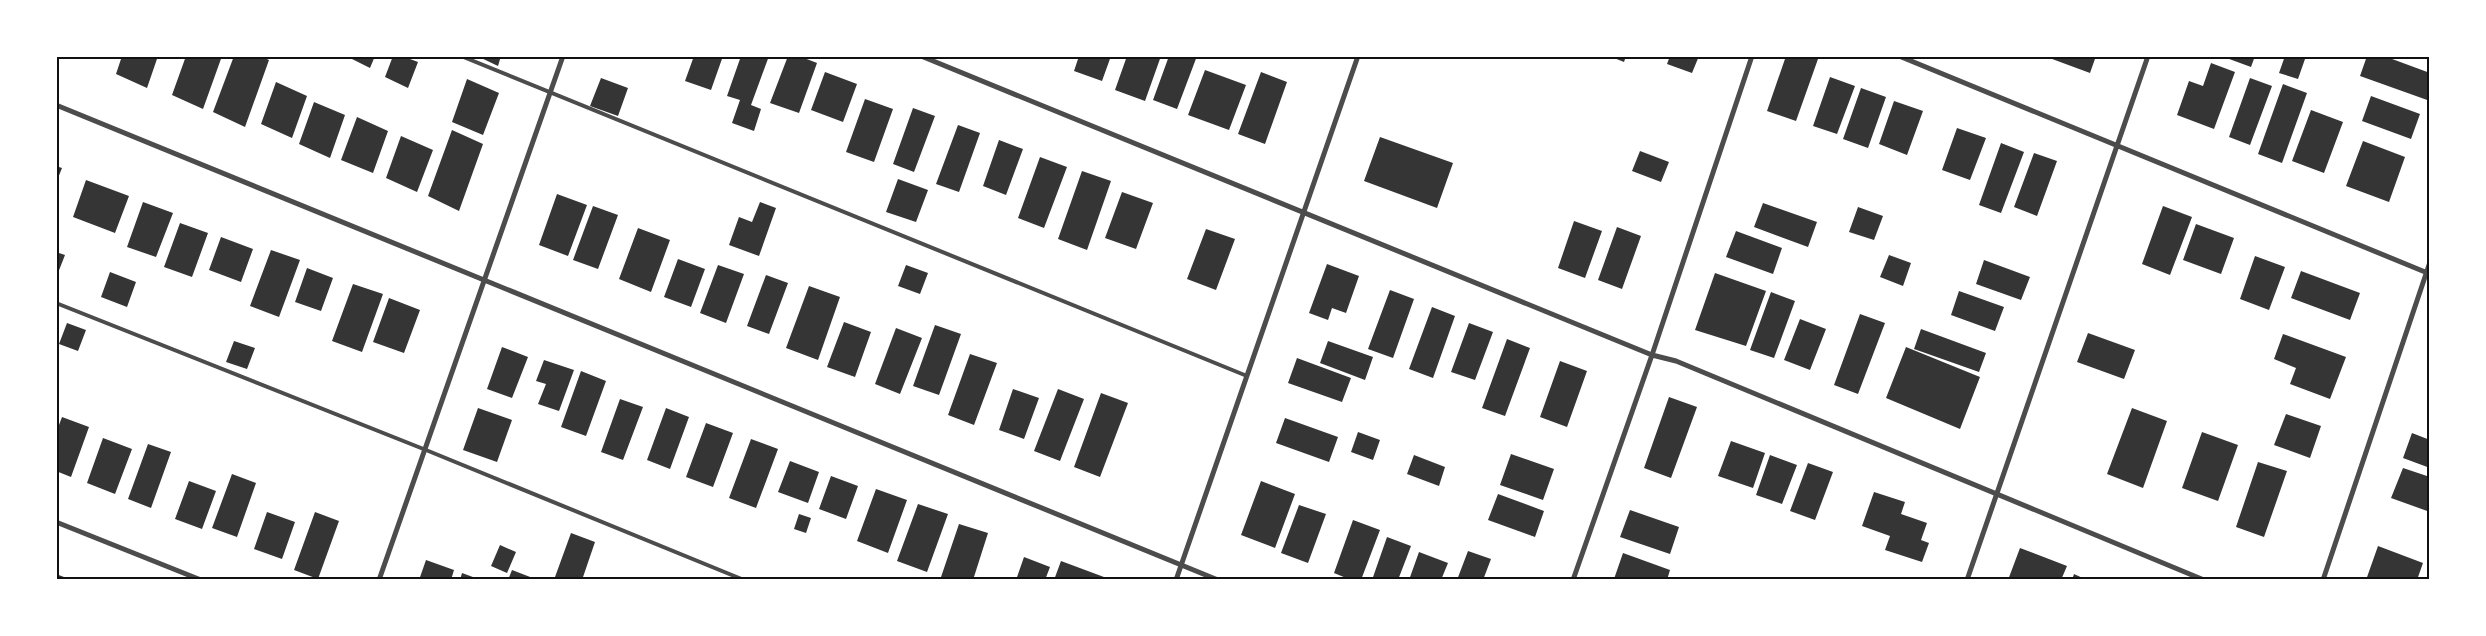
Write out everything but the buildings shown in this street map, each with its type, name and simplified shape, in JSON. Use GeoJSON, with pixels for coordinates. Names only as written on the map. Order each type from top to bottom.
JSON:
{"type":"FeatureCollection","features":[{"type":"Feature","properties":{"kind":"street"},"geometry":{"type":"LineString","coordinates":[[380,580],[563,56]]}},
{"type":"Feature","properties":{"kind":"street"},"geometry":{"type":"LineString","coordinates":[[921,56],[1304,214],[1652,355],[1676,361],[1997,492],[2204,580]]}},
{"type":"Feature","properties":{"kind":"street"},"geometry":{"type":"LineString","coordinates":[[1176,580],[1358,56]]}},
{"type":"Feature","properties":{"kind":"street"},"geometry":{"type":"LineString","coordinates":[[1573,580],[1652,355],[1752,56]]}},
{"type":"Feature","properties":{"kind":"street"},"geometry":{"type":"LineString","coordinates":[[1899,56],[2428,273]]}},
{"type":"Feature","properties":{"kind":"street"},"geometry":{"type":"LineString","coordinates":[[1967,580],[2148,56]]}},
{"type":"Feature","properties":{"kind":"street"},"geometry":{"type":"LineString","coordinates":[[56,105],[485,282],[1218,580]]}},
{"type":"Feature","properties":{"kind":"street"},"geometry":{"type":"LineString","coordinates":[[2323,580],[2428,273],[2430,262]]}},
{"type":"Feature","properties":{"kind":"street"},"geometry":{"type":"LineString","coordinates":[[56,522],[201,580]]}},
{"type":"Feature","properties":{"kind":"lane"},"geometry":{"type":"LineString","coordinates":[[461,56],[1247,376]]}},
{"type":"Feature","properties":{"kind":"lane"},"geometry":{"type":"LineString","coordinates":[[56,304],[426,450],[744,580]]}}]}
